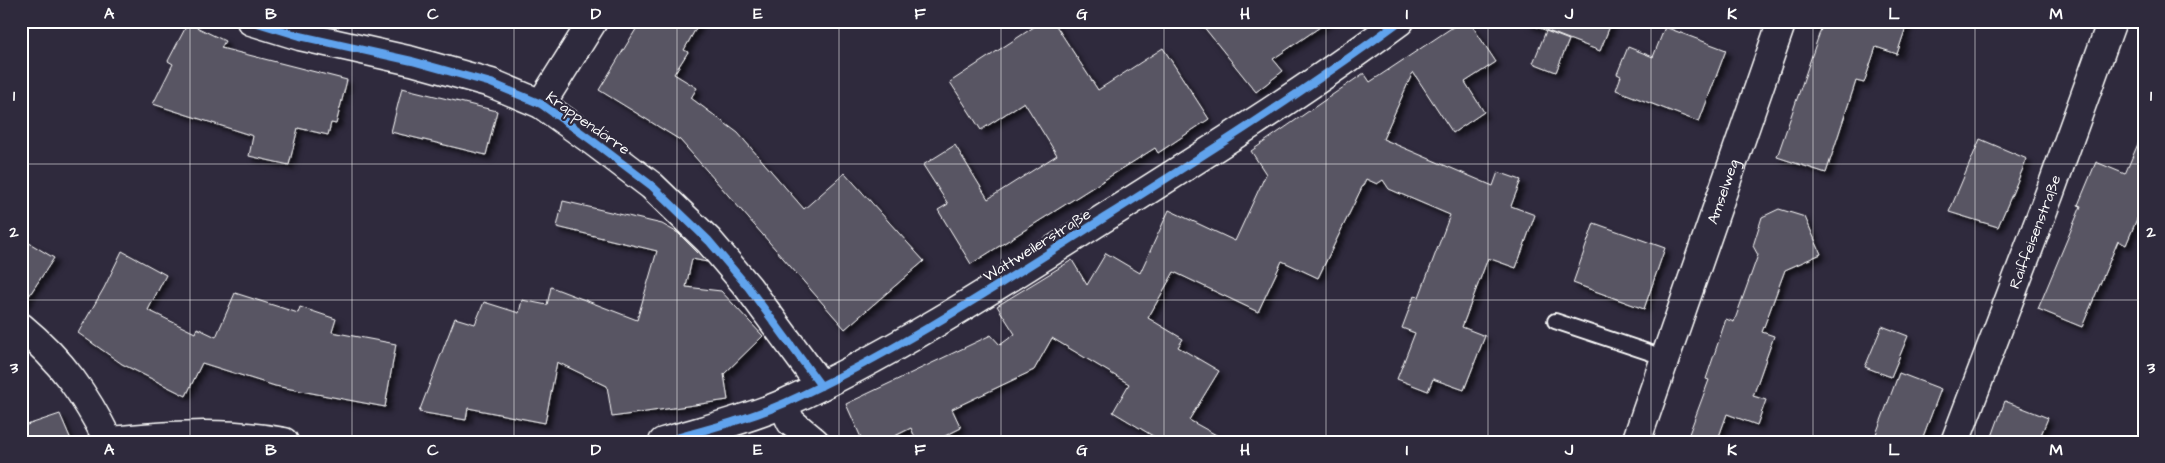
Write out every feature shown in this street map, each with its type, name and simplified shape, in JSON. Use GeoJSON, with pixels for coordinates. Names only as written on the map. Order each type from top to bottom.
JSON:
{"type":"FeatureCollection","features":[{"type":"Feature","properties":{"kind":"street","name":"Krappendörre"},"geometry":{"type":"LineString","coordinates":[[251,21],[300,36],[412,61],[491,83],[541,104],[652,186],[709,241],[748,288],[821,386]]}},
{"type":"Feature","properties":{"kind":"street"},"geometry":{"type":"LineString","coordinates":[[541,104],[594,21]]}},
{"type":"Feature","properties":{"kind":"street","name":"Wattweilerstraße"},"geometry":{"type":"LineString","coordinates":[[663,442],[783,404],[938,324],[1240,131],[1344,62],[1400,21]]}},
{"type":"Feature","properties":{"kind":"street","name":"Raiffeisenstraße"},"geometry":{"type":"LineString","coordinates":[[1955,442],[2050,195],[2112,21]]}},
{"type":"Feature","properties":{"kind":"street","name":"Amselweg"},"geometry":{"type":"LineString","coordinates":[[1636,442],[1666,358],[1777,23]]}},
{"type":"Feature","properties":{"kind":"street"},"geometry":{"type":"LineString","coordinates":[[21,327],[38,341],[68,372],[91,407],[109,442],[201,434],[263,438],[284,442]]}},
{"type":"Feature","properties":{"kind":"street"},"geometry":{"type":"LineString","coordinates":[[783,404],[791,422],[815,442]]}},
{"type":"Feature","properties":{"kind":"lane"},"geometry":{"type":"LineString","coordinates":[[1555,322],[1666,358]]}},
{"type":"Feature","properties":{"kind":"building"},"geometry":{"type":"Polygon","coordinates":[[[641,21],[700,21],[684,50],[688,52],[674,74],[697,88],[691,98],[738,133],[804,209],[845,173],[924,261],[845,329],[680,140],[599,90],[641,21]]]}},
{"type":"Feature","properties":{"kind":"building"},"geometry":{"type":"Polygon","coordinates":[[[1043,21],[1053,21],[1098,90],[1163,48],[1209,119],[1158,153],[1155,148],[971,264],[938,210],[948,204],[923,165],[955,145],[988,199],[1057,155],[1024,102],[981,130],[950,82],[1043,21]]]}},
{"type":"Feature","properties":{"kind":"building"},"geometry":{"type":"Polygon","coordinates":[[[1199,21],[1329,21],[1273,59],[1283,71],[1256,92],[1199,21]]]}},
{"type":"Feature","properties":{"kind":"building"},"geometry":{"type":"Polygon","coordinates":[[[1462,21],[1469,21],[1496,62],[1465,82],[1484,112],[1453,133],[1413,72],[1383,139],[1493,186],[1498,172],[1521,180],[1511,206],[1535,215],[1516,268],[1488,258],[1462,327],[1485,336],[1464,390],[1433,379],[1428,391],[1397,379],[1415,333],[1402,328],[1414,296],[1419,297],[1450,215],[1389,189],[1383,180],[1377,184],[1366,179],[1318,278],[1282,261],[1258,312],[1174,272],[1148,318],[1183,339],[1178,347],[1219,371],[1189,420],[1229,442],[1163,442],[1113,412],[1129,384],[1052,338],[1034,370],[952,409],[961,428],[933,442],[917,442],[911,428],[883,442],[863,442],[846,404],[991,335],[1000,345],[1015,334],[997,306],[1072,260],[1087,285],[1106,253],[1140,273],[1169,210],[1235,241],[1266,174],[1251,151],[1364,73],[1370,82],[1462,21]]]}},
{"type":"Feature","properties":{"kind":"building"},"geometry":{"type":"Polygon","coordinates":[[[1528,21],[1612,21],[1600,51],[1527,23],[1528,21]]]}},
{"type":"Feature","properties":{"kind":"building"},"geometry":{"type":"Polygon","coordinates":[[[1813,21],[1908,21],[1897,54],[1876,47],[1864,83],[1856,81],[1826,173],[1777,157],[1821,29],[1812,26],[1813,21]]]}},
{"type":"Feature","properties":{"kind":"building"},"geometry":{"type":"Polygon","coordinates":[[[188,23],[225,41],[221,48],[347,80],[336,124],[331,123],[328,135],[298,128],[289,165],[249,156],[253,136],[153,104],[173,64],[168,61],[188,23]]]}},
{"type":"Feature","properties":{"kind":"building"},"geometry":{"type":"Polygon","coordinates":[[[1665,27],[1726,50],[1699,122],[1616,90],[1621,76],[1617,74],[1628,47],[1653,57],[1665,27]]]}},
{"type":"Feature","properties":{"kind":"building"},"geometry":{"type":"Polygon","coordinates":[[[1546,31],[1569,40],[1556,72],[1533,63],[1546,31]]]}},
{"type":"Feature","properties":{"kind":"building"},"geometry":{"type":"Polygon","coordinates":[[[402,88],[497,111],[486,155],[391,132],[402,88]]]}},
{"type":"Feature","properties":{"kind":"building"},"geometry":{"type":"Polygon","coordinates":[[[2144,130],[2144,202],[2126,245],[2118,241],[2082,327],[2038,309],[2081,206],[2078,205],[2096,162],[2125,174],[2144,130]]]}},
{"type":"Feature","properties":{"kind":"building"},"geometry":{"type":"Polygon","coordinates":[[[1980,139],[2027,159],[1998,227],[1949,212],[1980,139]]]}},
{"type":"Feature","properties":{"kind":"building"},"geometry":{"type":"Polygon","coordinates":[[[563,201],[662,224],[678,233],[707,262],[692,259],[686,287],[721,291],[763,336],[724,374],[728,400],[612,417],[607,386],[557,362],[545,423],[468,408],[466,420],[419,412],[455,318],[475,324],[484,302],[519,313],[522,300],[547,305],[551,287],[637,320],[657,251],[557,227],[563,201]]]}},
{"type":"Feature","properties":{"kind":"building"},"geometry":{"type":"Polygon","coordinates":[[[1779,209],[1805,217],[1821,254],[1785,270],[1762,332],[1774,336],[1753,396],[1766,400],[1757,425],[1727,414],[1717,442],[1686,442],[1709,380],[1706,379],[1726,319],[1734,322],[1758,255],[1753,246],[1762,217],[1779,209]]]}},
{"type":"Feature","properties":{"kind":"building"},"geometry":{"type":"Polygon","coordinates":[[[1594,223],[1665,248],[1644,309],[1573,283],[1594,223]]]}},
{"type":"Feature","properties":{"kind":"building"},"geometry":{"type":"Polygon","coordinates":[[[21,238],[54,258],[21,308],[21,238]]]}},
{"type":"Feature","properties":{"kind":"building"},"geometry":{"type":"Polygon","coordinates":[[[122,251],[166,275],[148,310],[195,333],[197,328],[216,337],[235,293],[298,313],[300,307],[336,319],[332,332],[396,344],[385,407],[275,386],[202,363],[186,396],[122,364],[78,333],[104,288],[122,251]]]}},
{"type":"Feature","properties":{"kind":"building"},"geometry":{"type":"Polygon","coordinates":[[[1882,326],[1908,336],[1891,377],[1865,367],[1882,326]]]}},
{"type":"Feature","properties":{"kind":"building"},"geometry":{"type":"Polygon","coordinates":[[[1899,373],[1941,389],[1921,442],[1873,442],[1899,373]]]}},
{"type":"Feature","properties":{"kind":"building"},"geometry":{"type":"Polygon","coordinates":[[[2005,401],[2048,418],[2038,442],[1990,442],[2005,401]]]}},
{"type":"Feature","properties":{"kind":"building"},"geometry":{"type":"Polygon","coordinates":[[[60,414],[72,442],[21,442],[21,427],[60,414]]]}},
{"type":"Feature","properties":{"kind":"cycle path"},"geometry":{"type":"LineString","coordinates":[[251,21],[300,36],[412,61],[491,83],[541,104],[652,186],[709,241],[748,287],[821,386]]}},
{"type":"Feature","properties":{"kind":"cycle path"},"geometry":{"type":"LineString","coordinates":[[663,442],[740,420],[785,403],[827,383],[908,339],[987,292],[1216,147],[1291,98],[1400,21]]}}]}
